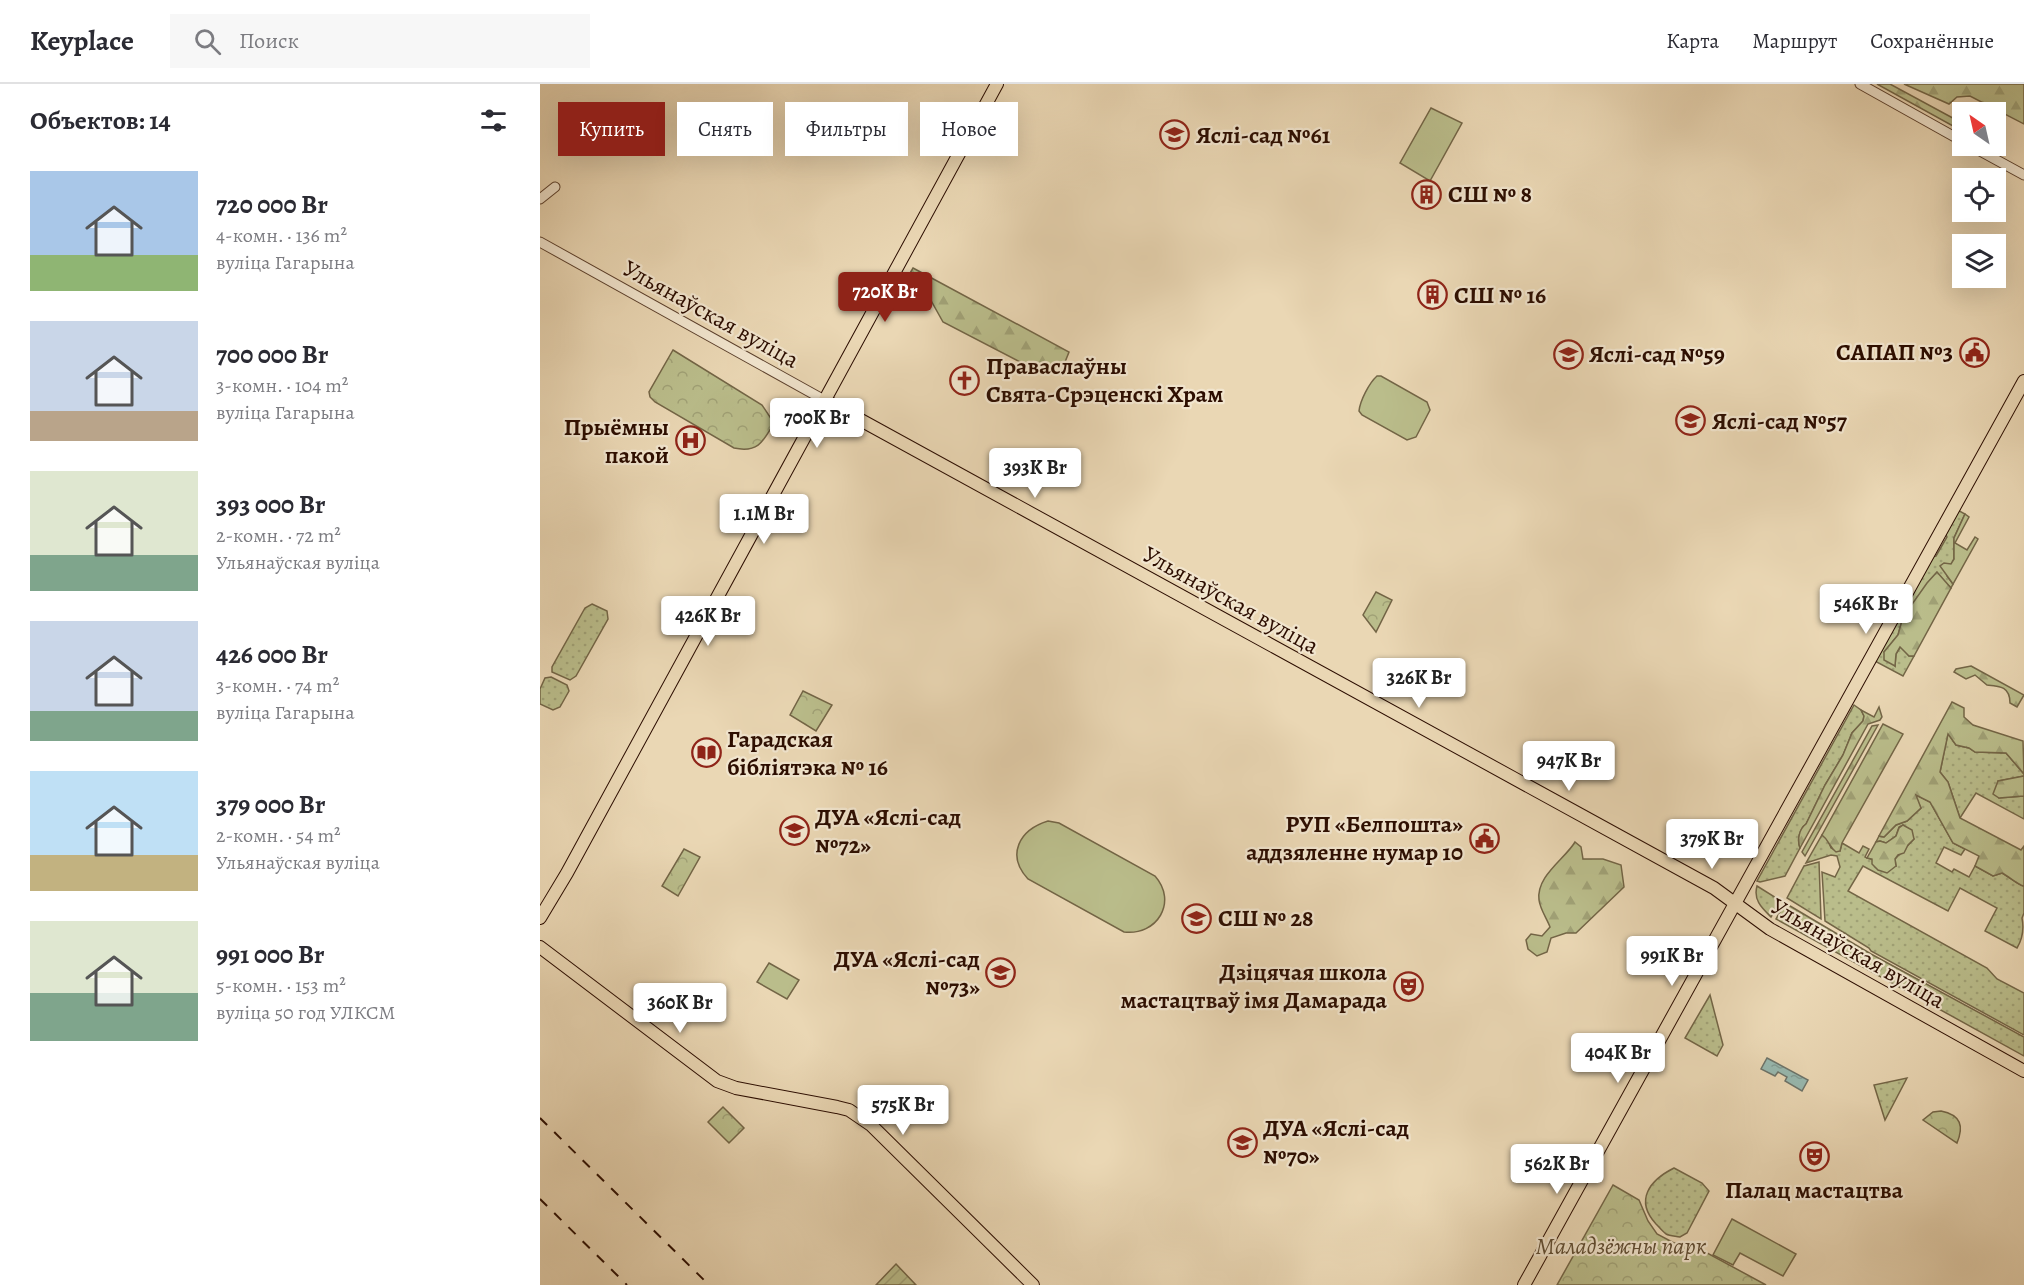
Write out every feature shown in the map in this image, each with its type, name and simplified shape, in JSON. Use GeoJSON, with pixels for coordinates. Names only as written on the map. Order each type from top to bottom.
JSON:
{"type":"FeatureCollection","features":[{"type":"Feature","properties":{"kind":"main road"},"geometry":{"type":"LineString","coordinates":[[540,918],[567,873],[826,401],[997,84]]}},
{"type":"Feature","properties":{"kind":"main road"},"geometry":{"type":"LineString","coordinates":[[1524,1285],[2024,381]]}},
{"type":"Feature","properties":{"kind":"main road","name":"Ульянаўская вуліца"},"geometry":{"type":"LineString","coordinates":[[826,401],[1714,888],[1770,929],[2024,1071]]}},
{"type":"Feature","properties":{"kind":"main road"},"geometry":{"type":"LineString","coordinates":[[540,947],[717,1081],[736,1088],[849,1110],[871,1125],[1033,1285]]}},
{"type":"Feature","properties":{"kind":"street"},"geometry":{"type":"LineString","coordinates":[[1860,84],[1952,135]]}},
{"type":"Feature","properties":{"kind":"street"},"geometry":{"type":"LineString","coordinates":[[1989,156],[2024,175]]}},
{"type":"Feature","properties":{"kind":"street"},"geometry":{"type":"LineString","coordinates":[[540,198],[555,188]]}},
{"type":"Feature","properties":{"kind":"street","name":"Ульянаўская вуліца"},"geometry":{"type":"LineString","coordinates":[[540,242],[826,401]]}},
{"type":"Feature","properties":{"kind":"green space"},"geometry":{"type":"Polygon","coordinates":[[[1877,84],[1890,84],[1952,118],[1952,125],[1877,84]]]}},
{"type":"Feature","properties":{"kind":"green space"},"geometry":{"type":"Polygon","coordinates":[[[1904,84],[2024,84],[2024,124],[2006,115],[2006,102],[1982,102],[1970,96],[1957,97],[1949,104],[1904,84]]]}},
{"type":"Feature","properties":{"kind":"green space"},"geometry":{"type":"Polygon","coordinates":[[[1431,108],[1462,123],[1430,181],[1400,163],[1431,108]]]}},
{"type":"Feature","properties":{"kind":"green space"},"geometry":{"type":"Polygon","coordinates":[[[913,268],[1069,352],[1065,362],[1061,366],[1048,369],[1030,367],[943,322],[929,297],[906,280],[913,268]]]}},
{"type":"Feature","properties":{"kind":"green space"},"geometry":{"type":"Polygon","coordinates":[[[673,350],[762,405],[774,423],[763,441],[749,449],[734,448],[650,397],[649,392],[673,350]]]}},
{"type":"Feature","properties":{"kind":"green space"},"geometry":{"type":"Polygon","coordinates":[[[1377,376],[1381,376],[1427,402],[1430,410],[1416,437],[1407,440],[1362,415],[1359,411],[1365,392],[1377,376]]]}},
{"type":"Feature","properties":{"kind":"green space"},"geometry":{"type":"Polygon","coordinates":[[[1954,508],[1965,514],[1954,538],[1954,559],[1947,576],[1953,584],[1951,588],[1937,573],[1903,617],[1898,635],[1884,652],[1895,666],[1896,654],[1901,646],[1909,656],[1914,656],[1903,676],[1871,659],[1926,558],[1936,556],[1947,537],[1943,528],[1954,508]]]}},
{"type":"Feature","properties":{"kind":"green space"},"geometry":{"type":"Polygon","coordinates":[[[1965,514],[1969,517],[1955,543],[1967,550],[1975,537],[1978,539],[1953,584],[1940,566],[1944,563],[1951,564],[1954,559],[1954,538],[1965,514]]]}},
{"type":"Feature","properties":{"kind":"green space"},"geometry":{"type":"Polygon","coordinates":[[[1937,572],[1951,588],[1914,656],[1909,656],[1900,647],[1896,654],[1895,666],[1884,660],[1884,652],[1898,635],[1903,617],[1937,572]]]}},
{"type":"Feature","properties":{"kind":"green space"},"geometry":{"type":"Polygon","coordinates":[[[1376,592],[1392,600],[1376,632],[1363,615],[1376,592]]]}},
{"type":"Feature","properties":{"kind":"green space"},"geometry":{"type":"Polygon","coordinates":[[[592,604],[607,611],[608,619],[576,676],[570,680],[552,672],[552,667],[585,608],[592,604]]]}},
{"type":"Feature","properties":{"kind":"green space"},"geometry":{"type":"Polygon","coordinates":[[[1971,666],[2024,695],[2017,707],[2010,703],[2010,697],[2003,688],[1987,685],[1975,675],[1966,679],[1954,672],[1956,669],[1971,666]]]}},
{"type":"Feature","properties":{"kind":"green space"},"geometry":{"type":"Polygon","coordinates":[[[551,677],[567,685],[569,691],[560,707],[553,710],[540,704],[540,689],[545,678],[551,677]]]}},
{"type":"Feature","properties":{"kind":"green space"},"geometry":{"type":"Polygon","coordinates":[[[803,691],[832,705],[816,731],[790,715],[803,691]]]}},
{"type":"Feature","properties":{"kind":"green space"},"geometry":{"type":"Polygon","coordinates":[[[1952,702],[1964,708],[1964,717],[1973,725],[2023,741],[2024,774],[2006,753],[1975,752],[1956,745],[1948,734],[1940,772],[1948,782],[1960,818],[2021,850],[2024,846],[2024,886],[2002,873],[1993,876],[1975,866],[1979,856],[1953,843],[1930,802],[1916,795],[1921,808],[1907,821],[1896,825],[1884,837],[1879,836],[1952,702]]]}},
{"type":"Feature","properties":{"kind":"green space"},"geometry":{"type":"Polygon","coordinates":[[[1854,705],[1861,710],[1864,716],[1863,721],[1852,733],[1843,755],[1800,832],[1800,848],[1785,876],[1757,881],[1854,705]]]}},
{"type":"Feature","properties":{"kind":"green space"},"geometry":{"type":"Polygon","coordinates":[[[1879,707],[1882,717],[1868,724],[1800,848],[1800,832],[1843,755],[1852,733],[1863,721],[1864,716],[1861,710],[1874,717],[1879,707]]]}},
{"type":"Feature","properties":{"kind":"green space"},"geometry":{"type":"Polygon","coordinates":[[[1883,724],[1903,734],[1842,843],[1840,851],[1836,852],[1822,835],[1883,724]]]}},
{"type":"Feature","properties":{"kind":"green space"},"geometry":{"type":"Polygon","coordinates":[[[1878,725],[1805,856],[1802,852],[1872,726],[1878,725]]]}},
{"type":"Feature","properties":{"kind":"green space"},"geometry":{"type":"Polygon","coordinates":[[[1948,733],[1956,745],[1975,752],[2006,753],[2024,776],[1998,781],[1999,798],[2024,796],[2024,819],[1976,793],[1960,818],[1948,782],[1940,772],[1948,733]]]}},
{"type":"Feature","properties":{"kind":"green space"},"geometry":{"type":"Polygon","coordinates":[[[2024,776],[2024,796],[1999,798],[1993,794],[1998,781],[2024,776]]]}},
{"type":"Feature","properties":{"kind":"green space"},"geometry":{"type":"Polygon","coordinates":[[[1914,794],[1930,802],[1953,843],[1965,849],[1961,855],[1944,847],[1936,863],[1952,872],[1954,869],[1969,877],[1975,866],[1993,876],[2002,873],[2024,886],[2023,926],[2017,948],[1985,931],[1997,908],[1960,888],[1948,911],[1863,866],[1848,891],[1987,968],[1997,979],[2024,993],[2024,1035],[1871,951],[1825,921],[1822,872],[1835,877],[1840,867],[1837,856],[1831,855],[1806,863],[1822,835],[1828,840],[1831,848],[1840,851],[1842,843],[1859,853],[1863,846],[1869,849],[1865,857],[1896,866],[1895,859],[1914,839],[1903,825],[1899,827],[1896,836],[1886,843],[1876,842],[1879,836],[1884,837],[1896,825],[1907,821],[1921,808],[1914,794]]]}},
{"type":"Feature","properties":{"kind":"green space"},"geometry":{"type":"Polygon","coordinates":[[[1048,821],[1059,823],[1155,876],[1162,886],[1164,906],[1154,923],[1136,932],[1124,932],[1028,879],[1018,861],[1019,844],[1030,830],[1048,821]]]}},
{"type":"Feature","properties":{"kind":"green space"},"geometry":{"type":"Polygon","coordinates":[[[1903,825],[1912,830],[1914,839],[1904,853],[1895,859],[1896,866],[1887,873],[1878,870],[1872,864],[1872,859],[1867,858],[1876,842],[1886,843],[1896,836],[1903,825]]]}},
{"type":"Feature","properties":{"kind":"green space"},"geometry":{"type":"Polygon","coordinates":[[[1575,842],[1581,847],[1583,859],[1603,859],[1621,865],[1624,887],[1576,933],[1566,933],[1551,938],[1547,952],[1537,956],[1528,949],[1526,940],[1531,934],[1542,936],[1550,927],[1542,910],[1539,891],[1546,876],[1575,842]]]}},
{"type":"Feature","properties":{"kind":"green space"},"geometry":{"type":"Polygon","coordinates":[[[684,849],[700,857],[678,896],[662,886],[684,849]]]}},
{"type":"Feature","properties":{"kind":"green space"},"geometry":{"type":"Polygon","coordinates":[[[1819,862],[1821,919],[1787,898],[1804,866],[1819,862]]]}},
{"type":"Feature","properties":{"kind":"green space"},"geometry":{"type":"Polygon","coordinates":[[[1757,886],[1781,901],[1771,917],[1757,900],[1757,886]]]}},
{"type":"Feature","properties":{"kind":"green space"},"geometry":{"type":"Polygon","coordinates":[[[1785,903],[1871,954],[2024,1037],[2024,1056],[1776,919],[1785,903]]]}},
{"type":"Feature","properties":{"kind":"green space"},"geometry":{"type":"Polygon","coordinates":[[[769,963],[799,980],[787,999],[757,982],[769,963]]]}},
{"type":"Feature","properties":{"kind":"green space"},"geometry":{"type":"Polygon","coordinates":[[[1710,995],[1723,1045],[1717,1056],[1685,1038],[1710,995]]]}},
{"type":"Feature","properties":{"kind":"green space"},"geometry":{"type":"Polygon","coordinates":[[[1907,1078],[1885,1120],[1874,1085],[1907,1078]]]}},
{"type":"Feature","properties":{"kind":"green space"},"geometry":{"type":"Polygon","coordinates":[[[723,1107],[744,1128],[729,1143],[708,1122],[723,1107]]]}},
{"type":"Feature","properties":{"kind":"green space"},"geometry":{"type":"Polygon","coordinates":[[[1941,1111],[1953,1115],[1959,1122],[1960,1131],[1957,1143],[1923,1120],[1933,1112],[1941,1111]]]}},
{"type":"Feature","properties":{"kind":"green space"},"geometry":{"type":"Polygon","coordinates":[[[1674,1168],[1702,1183],[1709,1191],[1687,1233],[1680,1237],[1664,1232],[1649,1215],[1646,1207],[1646,1199],[1652,1185],[1658,1178],[1674,1168]]]}},
{"type":"Feature","properties":{"kind":"green space","name":"Маладзёжны парк"},"geometry":{"type":"Polygon","coordinates":[[[1613,1185],[1639,1200],[1648,1221],[1657,1234],[1674,1243],[1687,1242],[1766,1285],[1557,1285],[1613,1185]]]}},
{"type":"Feature","properties":{"kind":"green space"},"geometry":{"type":"Polygon","coordinates":[[[1732,1219],[1796,1254],[1783,1276],[1740,1253],[1733,1265],[1713,1255],[1732,1219]]]}},
{"type":"Feature","properties":{"kind":"green space"},"geometry":{"type":"Polygon","coordinates":[[[896,1264],[916,1285],[876,1285],[896,1264]]]}},
{"type":"Feature","properties":{"kind":"water"},"geometry":{"type":"Polygon","coordinates":[[[1767,1058],[1808,1080],[1802,1091],[1785,1081],[1787,1077],[1778,1072],[1775,1076],[1761,1069],[1767,1058]]]}},
{"type":"Feature","properties":{"kind":"railway"},"geometry":{"type":"LineString","coordinates":[[540,1118],[709,1285]]}},
{"type":"Feature","properties":{"kind":"railway"},"geometry":{"type":"LineString","coordinates":[[540,1199],[627,1285]]}},
{"type":"Feature","properties":{"kind":"place","name":"Яслі-сад №61"},"geometry":{"type":"Point","coordinates":[1175,135]}},
{"type":"Feature","properties":{"kind":"place","name":"СШ № 8"},"geometry":{"type":"Point","coordinates":[1427,194]}},
{"type":"Feature","properties":{"kind":"place","name":"СШ № 16"},"geometry":{"type":"Point","coordinates":[1433,295]}},
{"type":"Feature","properties":{"kind":"place","name":"САПАП №3"},"geometry":{"type":"Point","coordinates":[1974,352]}},
{"type":"Feature","properties":{"kind":"place","name":"Яслі-сад №59"},"geometry":{"type":"Point","coordinates":[1568,354]}},
{"type":"Feature","properties":{"kind":"place","name":"Праваслаўны Свята-Срэценскі Храм"},"geometry":{"type":"Point","coordinates":[965,380]}},
{"type":"Feature","properties":{"kind":"place","name":"Яслі-сад №57"},"geometry":{"type":"Point","coordinates":[1691,421]}},
{"type":"Feature","properties":{"kind":"place","name":"Прыёмны пакой"},"geometry":{"type":"Point","coordinates":[690,441]}},
{"type":"Feature","properties":{"kind":"place","name":"Гарадская бібліятэка № 16"},"geometry":{"type":"Point","coordinates":[706,753]}},
{"type":"Feature","properties":{"kind":"place","name":"ДУА «Яслі-сад №72»"},"geometry":{"type":"Point","coordinates":[794,831]}},
{"type":"Feature","properties":{"kind":"place","name":"РУП «Белпошта» аддзяленне нумар 10"},"geometry":{"type":"Point","coordinates":[1484,838]}},
{"type":"Feature","properties":{"kind":"place","name":"СШ № 28"},"geometry":{"type":"Point","coordinates":[1197,918]}},
{"type":"Feature","properties":{"kind":"place","name":"ДУА «Яслі-сад №73»"},"geometry":{"type":"Point","coordinates":[1001,973]}},
{"type":"Feature","properties":{"kind":"place","name":"Дзіцячая школа мастацтваў імя Дамарада"},"geometry":{"type":"Point","coordinates":[1408,986]}},
{"type":"Feature","properties":{"kind":"place","name":"ДУА «Яслі-сад №70»"},"geometry":{"type":"Point","coordinates":[1242,1142]}},
{"type":"Feature","properties":{"kind":"place","name":"Палац мастацтва"},"geometry":{"type":"Point","coordinates":[1814,1157]}}]}
